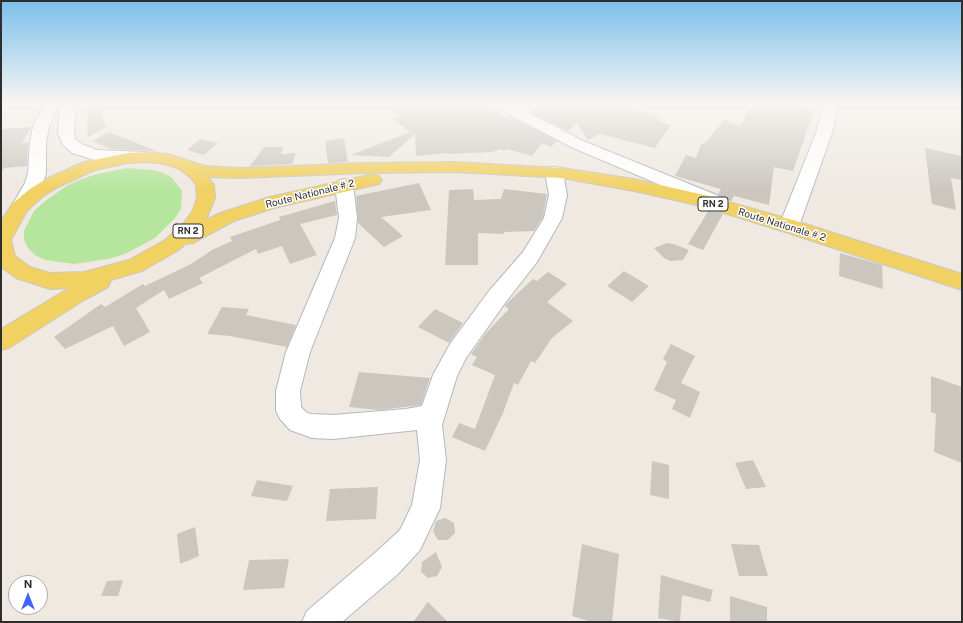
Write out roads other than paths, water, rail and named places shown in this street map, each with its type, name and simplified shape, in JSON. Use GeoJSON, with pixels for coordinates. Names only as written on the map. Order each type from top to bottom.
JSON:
{"type":"FeatureCollection","features":[{"type":"Feature","properties":{"kind":"main road","name":"RN 2"},"geometry":{"type":"LineString","coordinates":[[1,342],[76,294],[121,271],[148,260],[172,245],[190,229],[201,214],[206,198],[205,185],[198,174],[185,165],[168,159],[147,157],[109,161],[70,174],[36,194],[20,207],[9,224],[1,241],[6,260],[23,273],[50,281],[84,280],[121,271]]}},
{"type":"Feature","properties":{"kind":"main road","name":"Route Nationale # 2"},"geometry":{"type":"LineString","coordinates":[[185,165],[204,171],[241,174],[364,168],[455,167],[554,172],[641,186],[704,201],[789,226],[961,283]]}},
{"type":"Feature","properties":{"kind":"main road","name":"Route Nationale # 2"},"geometry":{"type":"LineString","coordinates":[[172,245],[227,217],[270,203],[344,185],[455,167]]}},
{"type":"Feature","properties":{"kind":"street"},"geometry":{"type":"LineString","coordinates":[[20,207],[35,178],[40,132]]}},
{"type":"Feature","properties":{"kind":"street"},"geometry":{"type":"LineString","coordinates":[[66,132],[69,142],[78,149],[95,155],[147,157]]}},
{"type":"Feature","properties":{"kind":"street"},"geometry":{"type":"LineString","coordinates":[[554,132],[577,144],[744,213]]}},
{"type":"Feature","properties":{"kind":"street"},"geometry":{"type":"LineString","coordinates":[[789,226],[823,132]]}},
{"type":"Feature","properties":{"kind":"street"},"geometry":{"type":"LineString","coordinates":[[318,622],[387,563],[410,540],[426,508],[433,460],[429,425],[445,375],[458,351],[497,297],[530,257],[553,218],[558,195],[554,172]]}},
{"type":"Feature","properties":{"kind":"street"},"geometry":{"type":"LineString","coordinates":[[344,185],[348,218],[345,238],[298,352],[288,391],[289,410],[299,422],[312,426],[333,427],[406,421],[431,416]]}}]}
